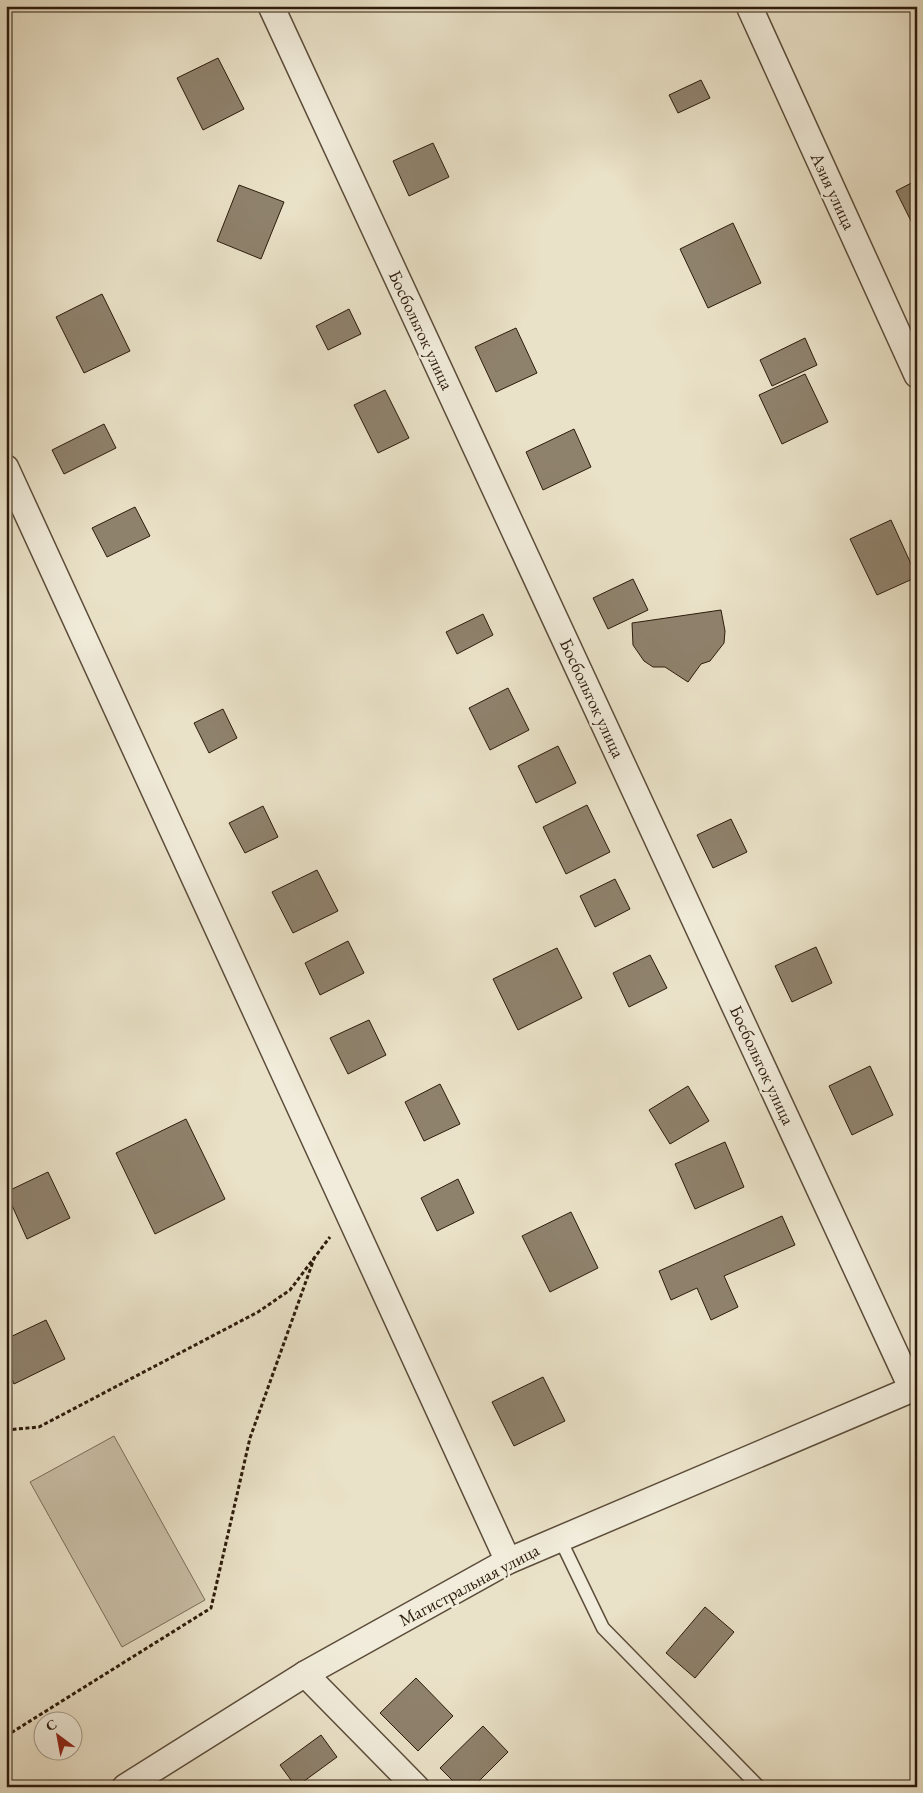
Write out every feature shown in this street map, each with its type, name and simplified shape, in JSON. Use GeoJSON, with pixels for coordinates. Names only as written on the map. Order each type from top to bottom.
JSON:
{"type":"FeatureCollection","features":[{"type":"Feature","properties":{"kind":"street","name":"Босбольток улица"},"geometry":{"type":"LineString","coordinates":[[271,6],[914,1388]]}},
{"type":"Feature","properties":{"kind":"street","name":"Азия улица"},"geometry":{"type":"LineString","coordinates":[[749,6],[917,375]]}},
{"type":"Feature","properties":{"kind":"street"},"geometry":{"type":"LineString","coordinates":[[6,468],[508,1561]]}},
{"type":"Feature","properties":{"kind":"street","name":"Магистральная улица"},"geometry":{"type":"LineString","coordinates":[[125,1787],[305,1674],[508,1561],[914,1388]]}},
{"type":"Feature","properties":{"kind":"street"},"geometry":{"type":"LineString","coordinates":[[305,1674],[416,1787]]}},
{"type":"Feature","properties":{"kind":"lane"},"geometry":{"type":"LineString","coordinates":[[560,1539],[603,1628],[759,1787]]}},
{"type":"Feature","properties":{"kind":"path"},"geometry":{"type":"LineString","coordinates":[[6,1430],[39,1427],[258,1312],[290,1290],[330,1237]]}},
{"type":"Feature","properties":{"kind":"path"},"geometry":{"type":"LineString","coordinates":[[6,1736],[211,1608],[250,1438],[315,1256]]}},
{"type":"Feature","properties":{"kind":"shaded area"},"geometry":{"type":"Polygon","coordinates":[[[114,1436],[205,1600],[122,1647],[30,1482],[114,1436]]]}},
{"type":"Feature","properties":{"kind":"building"},"geometry":{"type":"Polygon","coordinates":[[[218,58],[244,109],[203,130],[177,78],[218,58]]]}},
{"type":"Feature","properties":{"kind":"building"},"geometry":{"type":"Polygon","coordinates":[[[701,80],[710,98],[678,113],[669,95],[701,80]]]}},
{"type":"Feature","properties":{"kind":"building"},"geometry":{"type":"Polygon","coordinates":[[[433,143],[449,177],[409,196],[393,161],[433,143]]]}},
{"type":"Feature","properties":{"kind":"building"},"geometry":{"type":"Polygon","coordinates":[[[917,180],[917,231],[916,231],[896,191],[917,180]]]}},
{"type":"Feature","properties":{"kind":"building"},"geometry":{"type":"Polygon","coordinates":[[[239,185],[284,202],[261,259],[217,241],[239,185]]]}},
{"type":"Feature","properties":{"kind":"building"},"geometry":{"type":"Polygon","coordinates":[[[733,223],[761,283],[708,308],[680,249],[733,223]]]}},
{"type":"Feature","properties":{"kind":"building"},"geometry":{"type":"Polygon","coordinates":[[[102,294],[130,351],[84,373],[56,317],[102,294]]]}},
{"type":"Feature","properties":{"kind":"building"},"geometry":{"type":"Polygon","coordinates":[[[349,309],[361,334],[328,350],[316,326],[349,309]]]}},
{"type":"Feature","properties":{"kind":"building"},"geometry":{"type":"Polygon","coordinates":[[[516,328],[537,373],[496,392],[475,347],[516,328]]]}},
{"type":"Feature","properties":{"kind":"building"},"geometry":{"type":"Polygon","coordinates":[[[805,338],[817,365],[772,386],[760,360],[805,338]]]}},
{"type":"Feature","properties":{"kind":"building"},"geometry":{"type":"Polygon","coordinates":[[[805,374],[828,422],[782,444],[759,395],[805,374]]]}},
{"type":"Feature","properties":{"kind":"building"},"geometry":{"type":"Polygon","coordinates":[[[385,390],[409,438],[378,453],[354,405],[385,390]]]}},
{"type":"Feature","properties":{"kind":"building"},"geometry":{"type":"Polygon","coordinates":[[[104,424],[116,448],[64,474],[52,450],[104,424]]]}},
{"type":"Feature","properties":{"kind":"building"},"geometry":{"type":"Polygon","coordinates":[[[574,429],[591,467],[543,490],[526,452],[574,429]]]}},
{"type":"Feature","properties":{"kind":"building"},"geometry":{"type":"Polygon","coordinates":[[[135,507],[150,536],[107,557],[92,528],[135,507]]]}},
{"type":"Feature","properties":{"kind":"building"},"geometry":{"type":"Polygon","coordinates":[[[891,520],[917,577],[877,595],[850,539],[891,520]]]}},
{"type":"Feature","properties":{"kind":"building"},"geometry":{"type":"Polygon","coordinates":[[[633,579],[648,610],[608,629],[593,598],[633,579]]]}},
{"type":"Feature","properties":{"kind":"building"},"geometry":{"type":"Polygon","coordinates":[[[721,610],[725,631],[724,643],[710,661],[701,664],[688,682],[665,667],[653,667],[644,661],[633,645],[632,623],[721,610]]]}},
{"type":"Feature","properties":{"kind":"building"},"geometry":{"type":"Polygon","coordinates":[[[483,614],[493,635],[457,654],[446,632],[483,614]]]}},
{"type":"Feature","properties":{"kind":"building"},"geometry":{"type":"Polygon","coordinates":[[[508,688],[529,730],[490,750],[469,708],[508,688]]]}},
{"type":"Feature","properties":{"kind":"building"},"geometry":{"type":"Polygon","coordinates":[[[223,709],[237,738],[209,753],[194,723],[223,709]]]}},
{"type":"Feature","properties":{"kind":"building"},"geometry":{"type":"Polygon","coordinates":[[[558,746],[576,783],[536,803],[518,766],[558,746]]]}},
{"type":"Feature","properties":{"kind":"building"},"geometry":{"type":"Polygon","coordinates":[[[587,805],[610,852],[566,874],[543,827],[587,805]]]}},
{"type":"Feature","properties":{"kind":"building"},"geometry":{"type":"Polygon","coordinates":[[[263,806],[278,837],[245,853],[229,823],[263,806]]]}},
{"type":"Feature","properties":{"kind":"building"},"geometry":{"type":"Polygon","coordinates":[[[731,819],[747,852],[713,868],[697,835],[731,819]]]}},
{"type":"Feature","properties":{"kind":"building"},"geometry":{"type":"Polygon","coordinates":[[[317,870],[338,911],[293,933],[272,892],[317,870]]]}},
{"type":"Feature","properties":{"kind":"building"},"geometry":{"type":"Polygon","coordinates":[[[615,879],[630,909],[595,927],[580,896],[615,879]]]}},
{"type":"Feature","properties":{"kind":"building"},"geometry":{"type":"Polygon","coordinates":[[[348,941],[364,973],[320,995],[305,963],[348,941]]]}},
{"type":"Feature","properties":{"kind":"building"},"geometry":{"type":"Polygon","coordinates":[[[816,947],[832,983],[792,1002],[775,966],[816,947]]]}},
{"type":"Feature","properties":{"kind":"building"},"geometry":{"type":"Polygon","coordinates":[[[557,948],[582,998],[518,1030],[493,979],[557,948]]]}},
{"type":"Feature","properties":{"kind":"building"},"geometry":{"type":"Polygon","coordinates":[[[650,955],[667,988],[629,1007],[613,973],[650,955]]]}},
{"type":"Feature","properties":{"kind":"building"},"geometry":{"type":"Polygon","coordinates":[[[369,1020],[386,1055],[348,1074],[330,1038],[369,1020]]]}},
{"type":"Feature","properties":{"kind":"building"},"geometry":{"type":"Polygon","coordinates":[[[870,1066],[893,1115],[852,1135],[829,1086],[870,1066]]]}},
{"type":"Feature","properties":{"kind":"building"},"geometry":{"type":"Polygon","coordinates":[[[440,1084],[460,1124],[424,1141],[405,1102],[440,1084]]]}},
{"type":"Feature","properties":{"kind":"building"},"geometry":{"type":"Polygon","coordinates":[[[688,1086],[709,1121],[670,1144],[649,1110],[688,1086]]]}},
{"type":"Feature","properties":{"kind":"building"},"geometry":{"type":"Polygon","coordinates":[[[186,1119],[225,1199],[155,1234],[116,1153],[186,1119]]]}},
{"type":"Feature","properties":{"kind":"building"},"geometry":{"type":"Polygon","coordinates":[[[725,1142],[744,1187],[695,1209],[675,1164],[725,1142]]]}},
{"type":"Feature","properties":{"kind":"building"},"geometry":{"type":"Polygon","coordinates":[[[48,1172],[70,1218],[27,1239],[6,1192],[48,1172]]]}},
{"type":"Feature","properties":{"kind":"building"},"geometry":{"type":"Polygon","coordinates":[[[458,1179],[474,1213],[437,1231],[421,1198],[458,1179]]]}},
{"type":"Feature","properties":{"kind":"building"},"geometry":{"type":"Polygon","coordinates":[[[571,1212],[598,1268],[550,1292],[522,1236],[571,1212]]]}},
{"type":"Feature","properties":{"kind":"building"},"geometry":{"type":"Polygon","coordinates":[[[782,1216],[795,1245],[724,1276],[738,1307],[711,1320],[697,1288],[671,1300],[659,1271],[782,1216]]]}},
{"type":"Feature","properties":{"kind":"building"},"geometry":{"type":"Polygon","coordinates":[[[46,1320],[65,1359],[14,1384],[6,1367],[6,1339],[46,1320]]]}},
{"type":"Feature","properties":{"kind":"building"},"geometry":{"type":"Polygon","coordinates":[[[543,1377],[565,1421],[514,1446],[492,1402],[543,1377]]]}},
{"type":"Feature","properties":{"kind":"building"},"geometry":{"type":"Polygon","coordinates":[[[705,1607],[734,1632],[695,1678],[666,1653],[705,1607]]]}},
{"type":"Feature","properties":{"kind":"building"},"geometry":{"type":"Polygon","coordinates":[[[416,1678],[453,1716],[418,1751],[380,1713],[416,1678]]]}},
{"type":"Feature","properties":{"kind":"building"},"geometry":{"type":"Polygon","coordinates":[[[483,1726],[508,1752],[473,1787],[459,1787],[440,1768],[483,1726]]]}},
{"type":"Feature","properties":{"kind":"building"},"geometry":{"type":"Polygon","coordinates":[[[321,1735],[337,1757],[296,1787],[280,1765],[321,1735]]]}}]}
